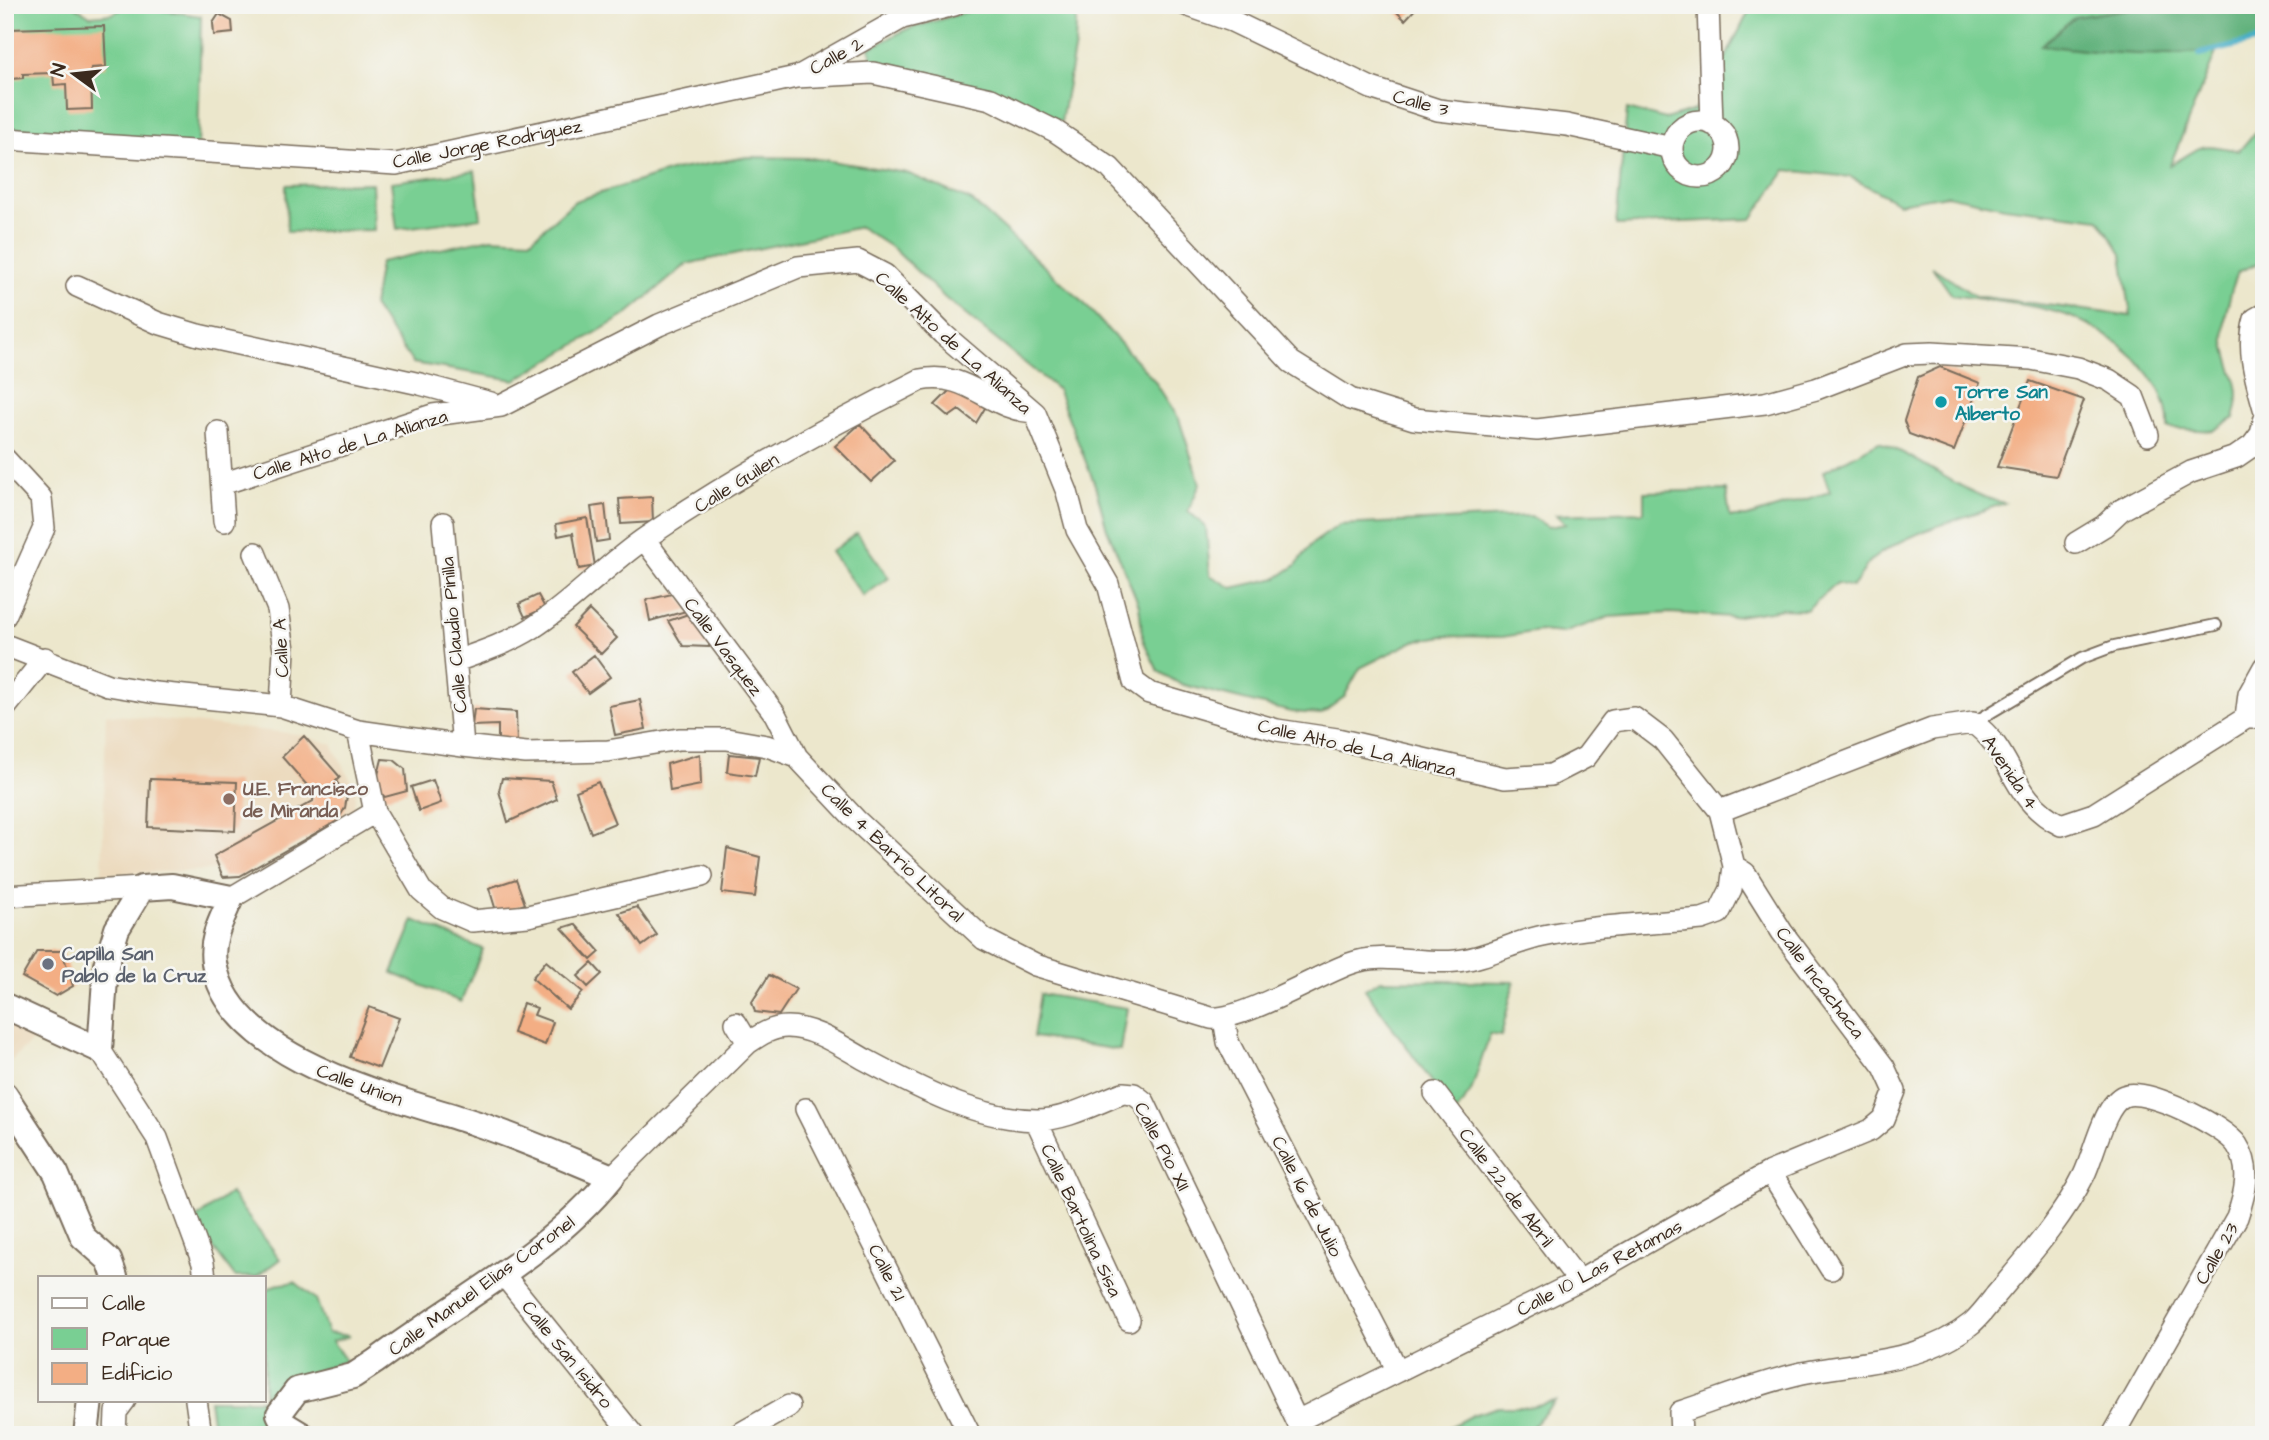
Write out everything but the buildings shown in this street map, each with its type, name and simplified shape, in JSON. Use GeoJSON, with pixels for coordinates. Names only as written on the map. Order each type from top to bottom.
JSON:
{"type":"FeatureCollection","features":[{"type":"Feature","properties":{"kind":"street","name":"Calle 2"},"geometry":{"type":"LineString","coordinates":[[796,77],[902,18],[954,5]]}},
{"type":"Feature","properties":{"kind":"street","name":"Calle 3"},"geometry":{"type":"LineString","coordinates":[[1186,5],[1232,21],[1371,88],[1438,110],[1567,125],[1672,148]]}},
{"type":"Feature","properties":{"kind":"street"},"geometry":{"type":"LineString","coordinates":[[1708,5],[1712,124]]}},
{"type":"Feature","properties":{"kind":"street"},"geometry":{"type":"LineString","coordinates":[[796,77],[873,73],[925,83],[991,99],[1055,131],[1110,168],[1291,362],[1350,398],[1414,419],[1537,430],[1765,403],[1816,389],[1907,354],[1931,353],[2031,359],[2078,368],[2109,380],[2133,396],[2148,435]]}},
{"type":"Feature","properties":{"kind":"street","name":"Calle Jorge Rodriguez"},"geometry":{"type":"LineString","coordinates":[[5,139],[396,164],[796,77]]}},
{"type":"Feature","properties":{"kind":"street"},"geometry":{"type":"LineString","coordinates":[[1703,121],[1712,124],[1725,136],[1727,155],[1718,170],[1701,177],[1692,176],[1677,165],[1672,148],[1674,138],[1686,125],[1703,121]]}},
{"type":"Feature","properties":{"kind":"street","name":"Calle Alto de La Alianza"},"geometry":{"type":"LineString","coordinates":[[222,484],[433,415],[501,406],[659,325],[798,267],[858,261],[885,275],[943,334],[1035,413],[1067,492],[1077,530],[1108,584],[1134,682],[1149,693],[1277,730],[1337,739],[1505,778],[1551,775],[1586,757],[1613,722],[1634,718],[1663,740],[1720,811]]}},
{"type":"Feature","properties":{"kind":"street"},"geometry":{"type":"LineString","coordinates":[[76,286],[158,323],[198,335],[420,384],[501,406]]}},
{"type":"Feature","properties":{"kind":"street"},"geometry":{"type":"LineString","coordinates":[[2264,314],[2255,319],[2251,340],[2254,373],[2264,408]]}},
{"type":"Feature","properties":{"kind":"street","name":"Calle Guilen"},"geometry":{"type":"LineString","coordinates":[[456,661],[483,652],[534,627],[644,539],[816,432],[920,380],[936,377],[959,381],[1007,408],[1035,413]]}},
{"type":"Feature","properties":{"kind":"street"},"geometry":{"type":"LineString","coordinates":[[2076,543],[2104,526],[2121,510],[2191,472],[2236,457],[2252,446],[2261,434],[2264,421]]}},
{"type":"Feature","properties":{"kind":"street"},"geometry":{"type":"LineString","coordinates":[[218,432],[224,521]]}},
{"type":"Feature","properties":{"kind":"street"},"geometry":{"type":"LineString","coordinates":[[5,459],[41,498],[44,528],[5,616]]}},
{"type":"Feature","properties":{"kind":"street","name":"Calle Claudio Pinilla"},"geometry":{"type":"LineString","coordinates":[[443,523],[463,746]]}},
{"type":"Feature","properties":{"kind":"street","name":"Calle Vasquez"},"geometry":{"type":"LineString","coordinates":[[644,539],[775,714],[797,757]]}},
{"type":"Feature","properties":{"kind":"street","name":"Calle A"},"geometry":{"type":"LineString","coordinates":[[255,553],[278,609],[284,650],[281,706]]}},
{"type":"Feature","properties":{"kind":"street","name":"Calle 4 Barrio Litoral"},"geometry":{"type":"LineString","coordinates":[[5,645],[45,658],[108,685],[156,694],[281,706],[358,731],[463,746],[526,753],[608,751],[679,739],[727,739],[767,746],[797,757],[856,820],[984,939],[1035,965],[1224,1019]]}},
{"type":"Feature","properties":{"kind":"street"},"geometry":{"type":"LineString","coordinates":[[5,708],[45,658]]}},
{"type":"Feature","properties":{"kind":"street"},"geometry":{"type":"LineString","coordinates":[[2255,718],[2249,694],[2264,667]]}},
{"type":"Feature","properties":{"kind":"street","name":"Avenida 4"},"geometry":{"type":"LineString","coordinates":[[1720,811],[1932,729],[1973,723],[1988,734],[2023,796],[2041,815],[2061,825],[2094,814],[2116,802],[2255,718]]}},
{"type":"Feature","properties":{"kind":"street"},"geometry":{"type":"LineString","coordinates":[[358,731],[375,812],[421,890],[442,908],[472,920],[528,916],[702,876]]}},
{"type":"Feature","properties":{"kind":"street"},"geometry":{"type":"LineString","coordinates":[[1224,1019],[1350,963],[1372,960],[1453,962],[1477,958],[1530,939],[1595,926],[1702,919],[1719,913],[1726,905],[1734,866],[1720,811]]}},
{"type":"Feature","properties":{"kind":"street"},"geometry":{"type":"LineString","coordinates":[[5,896],[172,886],[231,898],[375,812]]}},
{"type":"Feature","properties":{"kind":"street","name":"Calle Incachaca"},"geometry":{"type":"LineString","coordinates":[[1734,866],[1745,873],[1776,923],[1884,1067],[1895,1091],[1892,1105]]}},
{"type":"Feature","properties":{"kind":"street"},"geometry":{"type":"LineString","coordinates":[[100,1050],[106,965],[117,929],[142,888]]}},
{"type":"Feature","properties":{"kind":"street","name":"Calle Union"},"geometry":{"type":"LineString","coordinates":[[231,898],[215,933],[214,962],[220,983],[232,1004],[261,1034],[293,1059],[396,1099],[482,1125],[612,1177]]}},
{"type":"Feature","properties":{"kind":"street"},"geometry":{"type":"LineString","coordinates":[[5,1006],[100,1050],[158,1138],[203,1262],[205,1276]]}},
{"type":"Feature","properties":{"kind":"street","name":"Calle 16 de Julio"},"geometry":{"type":"LineString","coordinates":[[1224,1019],[1228,1042],[1398,1371]]}},
{"type":"Feature","properties":{"kind":"street"},"geometry":{"type":"LineString","coordinates":[[736,1023],[748,1043]]}},
{"type":"Feature","properties":{"kind":"street","name":"Calle Pio XII"},"geometry":{"type":"LineString","coordinates":[[748,1043],[767,1031],[785,1027],[804,1029],[900,1078],[973,1110],[1036,1120],[1060,1117],[1123,1093],[1134,1094],[1144,1102],[1297,1420]]}},
{"type":"Feature","properties":{"kind":"street","name":"Calle Manuel Elias Coronel"},"geometry":{"type":"LineString","coordinates":[[302,1435],[284,1424],[279,1414],[297,1390],[354,1376],[503,1274],[563,1228],[591,1203],[612,1177],[748,1043]]}},
{"type":"Feature","properties":{"kind":"street","name":"Calle 22 de Abril"},"geometry":{"type":"LineString","coordinates":[[1435,1093],[1579,1281]]}},
{"type":"Feature","properties":{"kind":"street","name":"Calle 23"},"geometry":{"type":"LineString","coordinates":[[1681,1435],[1680,1412],[1799,1374],[1916,1354],[1972,1323],[2037,1246],[2084,1176],[2111,1105],[2121,1097],[2132,1094],[2151,1097],[2211,1124],[2237,1145],[2246,1171],[2245,1193],[2237,1217],[2113,1435]]}},
{"type":"Feature","properties":{"kind":"street"},"geometry":{"type":"LineString","coordinates":[[5,1095],[56,1173],[83,1237],[109,1260],[115,1276]]}},
{"type":"Feature","properties":{"kind":"street","name":"Calle 10 Las Retamas"},"geometry":{"type":"LineString","coordinates":[[1297,1420],[1579,1281],[1770,1172],[1871,1130],[1884,1119],[1892,1105]]}},
{"type":"Feature","properties":{"kind":"street","name":"Calle 21"},"geometry":{"type":"LineString","coordinates":[[806,1109],[970,1435]]}},
{"type":"Feature","properties":{"kind":"street","name":"Calle Bartolina Sisa"},"geometry":{"type":"LineString","coordinates":[[1036,1120],[1129,1320]]}},
{"type":"Feature","properties":{"kind":"street"},"geometry":{"type":"LineString","coordinates":[[1770,1172],[1831,1269]]}},
{"type":"Feature","properties":{"kind":"street","name":"Calle San Isidro"},"geometry":{"type":"LineString","coordinates":[[503,1274],[632,1435]]}},
{"type":"Feature","properties":{"kind":"street"},"geometry":{"type":"LineString","coordinates":[[86,1435],[90,1402]]}},
{"type":"Feature","properties":{"kind":"street"},"geometry":{"type":"LineString","coordinates":[[115,1435],[116,1412],[124,1402]]}},
{"type":"Feature","properties":{"kind":"street"},"geometry":{"type":"LineString","coordinates":[[196,1402],[201,1435]]}},
{"type":"Feature","properties":{"kind":"street"},"geometry":{"type":"LineString","coordinates":[[738,1435],[789,1406]]}},
{"type":"Feature","properties":{"kind":"lane"},"geometry":{"type":"LineString","coordinates":[[1973,723],[2082,658],[2114,646],[2216,625]]}},
{"type":"Feature","properties":{"kind":"shaded area","name":"U.E. Francisco de Miranda"},"geometry":{"type":"Polygon","coordinates":[[[106,714],[297,734],[332,744],[356,790],[354,808],[246,869],[102,874],[106,714]]]}},
{"type":"Feature","properties":{"kind":"shaded area"},"geometry":{"type":"Polygon","coordinates":[[[5,1016],[39,1035],[5,1066],[5,1016]]]}},
{"type":"Feature","properties":{"kind":"green space"},"geometry":{"type":"Polygon","coordinates":[[[5,5],[73,5],[90,16],[112,14],[129,5],[201,16],[198,148],[5,128],[5,5]]]}},
{"type":"Feature","properties":{"kind":"green space"},"geometry":{"type":"Polygon","coordinates":[[[990,5],[1077,5],[1075,45],[1061,122],[993,92],[872,63],[870,48],[905,30],[990,5]]]}},
{"type":"Feature","properties":{"kind":"green space"},"geometry":{"type":"Polygon","coordinates":[[[1752,5],[2264,5],[2264,39],[2217,50],[2170,165],[2207,146],[2239,151],[2264,122],[2264,260],[2238,272],[2225,325],[2227,354],[2236,379],[2238,396],[2234,418],[2213,431],[2168,428],[2166,409],[2159,391],[2148,374],[2118,343],[2082,322],[2052,311],[1952,295],[1932,267],[1975,296],[2131,316],[2122,254],[2099,219],[2005,207],[1947,195],[1899,203],[1850,177],[1786,170],[1752,219],[1616,225],[1627,109],[1666,119],[1694,110],[1715,79],[1752,5]]]}},
{"type":"Feature","properties":{"kind":"green space"},"geometry":{"type":"Polygon","coordinates":[[[2153,5],[2264,5],[2264,39],[2180,54],[2126,54],[2041,45],[2075,17],[2153,5]]]}},
{"type":"Feature","properties":{"kind":"green space"},"geometry":{"type":"Polygon","coordinates":[[[747,157],[811,158],[907,173],[972,201],[1080,299],[1154,380],[1179,419],[1200,484],[1188,511],[1206,527],[1210,575],[1232,588],[1277,578],[1296,565],[1312,544],[1339,525],[1531,516],[1548,527],[1566,524],[1556,515],[1644,512],[1644,492],[1726,490],[1730,517],[1747,517],[1830,492],[1823,472],[1879,442],[1971,491],[2004,503],[1920,533],[1888,549],[1870,561],[1852,587],[1837,583],[1806,610],[1782,609],[1732,617],[1670,613],[1609,617],[1563,633],[1539,631],[1502,637],[1443,636],[1414,641],[1360,668],[1344,697],[1321,714],[1291,712],[1180,684],[1158,671],[1143,640],[1139,605],[1107,529],[1095,485],[1057,389],[945,298],[894,249],[860,227],[687,264],[626,315],[515,380],[413,363],[373,306],[380,262],[491,238],[531,240],[575,201],[674,170],[747,157]]]}},
{"type":"Feature","properties":{"kind":"green space"},"geometry":{"type":"Polygon","coordinates":[[[475,171],[481,218],[397,229],[391,182],[475,171]]]}},
{"type":"Feature","properties":{"kind":"green space"},"geometry":{"type":"Polygon","coordinates":[[[372,183],[374,230],[287,232],[286,185],[372,183]]]}},
{"type":"Feature","properties":{"kind":"green space"},"geometry":{"type":"Polygon","coordinates":[[[857,533],[889,578],[863,596],[831,552],[857,533]]]}},
{"type":"Feature","properties":{"kind":"green space"},"geometry":{"type":"Polygon","coordinates":[[[414,920],[483,949],[461,1002],[392,973],[414,920]]]}},
{"type":"Feature","properties":{"kind":"green space"},"geometry":{"type":"Polygon","coordinates":[[[1381,980],[1514,982],[1501,1036],[1490,1034],[1471,1091],[1455,1114],[1365,989],[1381,980]]]}},
{"type":"Feature","properties":{"kind":"green space"},"geometry":{"type":"Polygon","coordinates":[[[1040,994],[1127,1008],[1120,1050],[1033,1037],[1040,994]]]}},
{"type":"Feature","properties":{"kind":"green space"},"geometry":{"type":"Polygon","coordinates":[[[230,1193],[280,1259],[257,1276],[234,1276],[193,1221],[230,1193]]]}},
{"type":"Feature","properties":{"kind":"green space"},"geometry":{"type":"Polygon","coordinates":[[[295,1282],[316,1299],[328,1333],[350,1336],[332,1341],[346,1361],[312,1372],[281,1388],[279,1414],[288,1435],[214,1435],[209,1402],[266,1402],[266,1290],[275,1285],[295,1282]]]}},
{"type":"Feature","properties":{"kind":"green space"},"geometry":{"type":"Polygon","coordinates":[[[1555,1401],[1525,1435],[1435,1435],[1472,1415],[1498,1407],[1528,1407],[1555,1401]]]}},
{"type":"Feature","properties":{"kind":"waterway"},"geometry":{"type":"LineString","coordinates":[[2200,54],[2264,39]]}},
{"type":"Feature","properties":{"kind":"place","name":"Torre San Alberto"},"geometry":{"type":"Point","coordinates":[1941,402]}},
{"type":"Feature","properties":{"kind":"place","name":"U.E. Francisco de Miranda"},"geometry":{"type":"Point","coordinates":[229,799]}},
{"type":"Feature","properties":{"kind":"place","name":"Capilla San Pablo de la Cruz"},"geometry":{"type":"Point","coordinates":[48,964]}}]}
